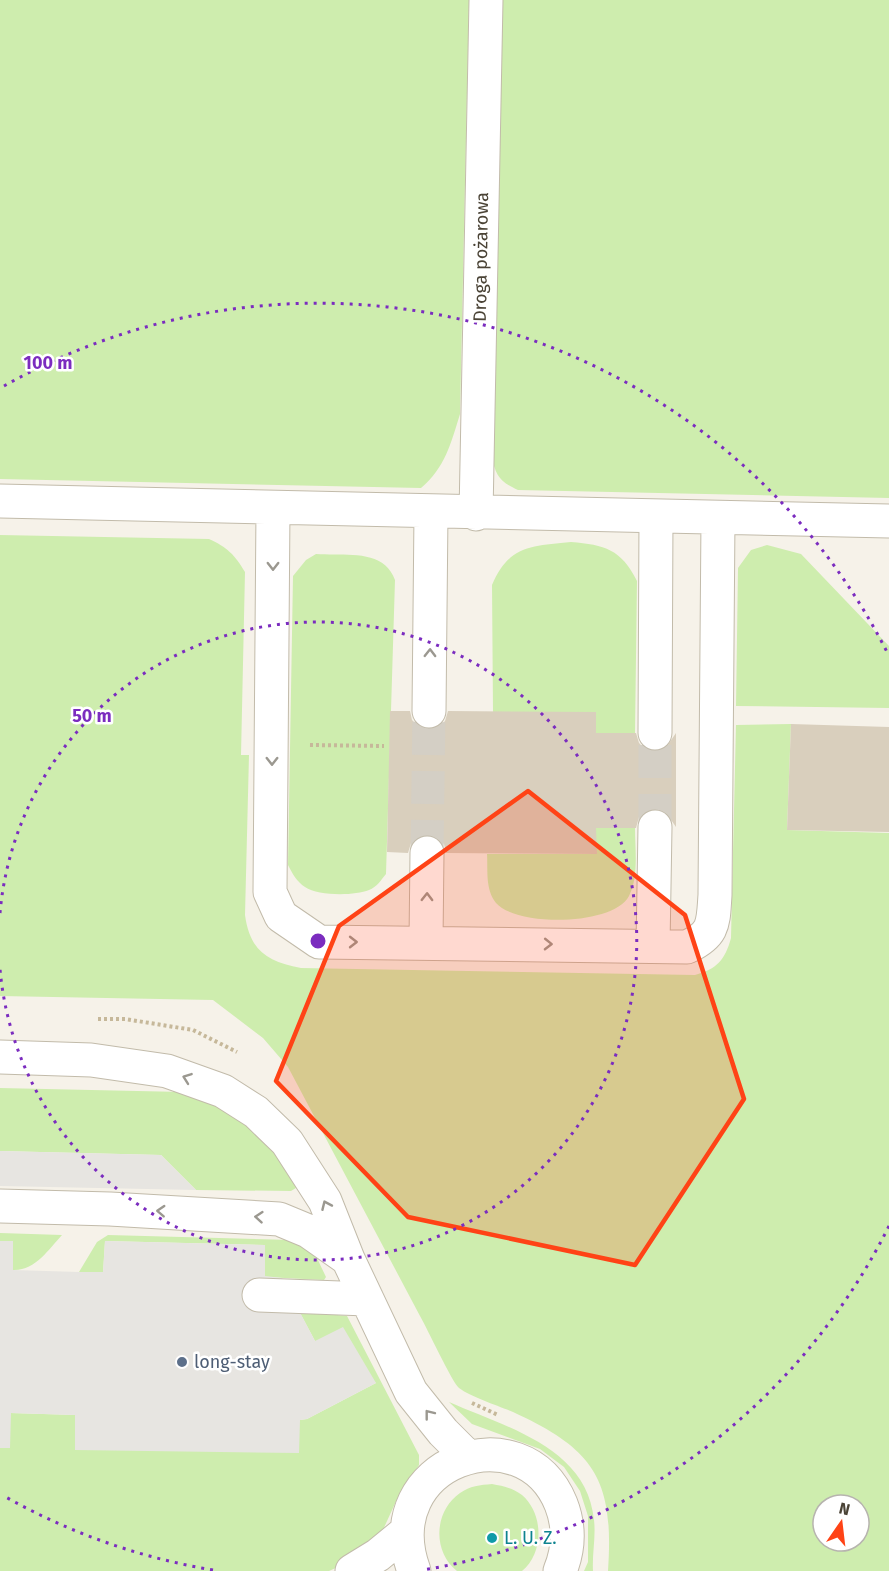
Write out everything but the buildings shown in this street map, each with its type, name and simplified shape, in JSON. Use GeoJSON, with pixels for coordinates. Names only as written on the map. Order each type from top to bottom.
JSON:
{"type":"FeatureCollection","features":[{"type":"Feature","properties":{"kind":"lane","name":"Droga pożarowa"},"geometry":{"type":"LineString","coordinates":[[476,514],[486,0]]}},
{"type":"Feature","properties":{"kind":"lane"},"geometry":{"type":"LineString","coordinates":[[0,501],[887,524]]}},
{"type":"Feature","properties":{"kind":"lane"},"geometry":{"type":"LineString","coordinates":[[273,508],[270,892],[281,916],[320,942],[426,941],[687,947],[702,939],[712,926],[718,518]]}},
{"type":"Feature","properties":{"kind":"lane"},"geometry":{"type":"LineString","coordinates":[[429,711],[431,513]]}},
{"type":"Feature","properties":{"kind":"lane"},"geometry":{"type":"LineString","coordinates":[[655,733],[656,517]]}},
{"type":"Feature","properties":{"kind":"lane"},"geometry":{"type":"LineString","coordinates":[[653,946],[655,827]]}},
{"type":"Feature","properties":{"kind":"lane"},"geometry":{"type":"LineString","coordinates":[[426,941],[427,853]]}},
{"type":"Feature","properties":{"kind":"lane"},"geometry":{"type":"LineString","coordinates":[[0,1057],[91,1060],[167,1071],[223,1091],[256,1112],[286,1142],[325,1201],[348,1259],[411,1392],[443,1432],[468,1457]]}},
{"type":"Feature","properties":{"kind":"lane"},"geometry":{"type":"LineString","coordinates":[[0,1206],[121,1209],[279,1219],[308,1231],[348,1259]]}},
{"type":"Feature","properties":{"kind":"lane"},"geometry":{"type":"LineString","coordinates":[[259,1295],[367,1299]]}},
{"type":"Feature","properties":{"kind":"lane"},"geometry":{"type":"LineString","coordinates":[[414,1571],[408,1553],[406,1532],[410,1512],[418,1493],[432,1477],[448,1465],[468,1457],[489,1455],[509,1458],[528,1466],[545,1479],[557,1496],[565,1515],[567,1546],[560,1571]]}},
{"type":"Feature","properties":{"kind":"lane"},"geometry":{"type":"LineString","coordinates":[[352,1571],[378,1555],[406,1532]]}},
{"type":"Feature","properties":{"kind":"path"},"geometry":{"type":"LineString","coordinates":[[272,745],[384,746]]}},
{"type":"Feature","properties":{"kind":"highlighted area"},"geometry":{"type":"Polygon","coordinates":[[[528,791],[685,915],[744,1099],[635,1265],[408,1217],[276,1081],[339,926],[528,791]]]}},
{"type":"Feature","properties":{"kind":"green space"},"geometry":{"type":"Polygon","coordinates":[[[0,0],[469,0],[460,414],[442,463],[421,488],[0,479],[0,0]]]}},
{"type":"Feature","properties":{"kind":"green space"},"geometry":{"type":"Polygon","coordinates":[[[501,0],[889,0],[889,498],[518,490],[499,477],[492,456],[501,0]]]}},
{"type":"Feature","properties":{"kind":"green space"},"geometry":{"type":"Polygon","coordinates":[[[0,535],[209,539],[226,548],[241,566],[245,572],[241,755],[249,755],[245,915],[251,937],[262,952],[279,962],[301,968],[695,975],[709,970],[723,958],[731,938],[736,725],[791,724],[787,830],[889,833],[889,1571],[608,1571],[607,1514],[602,1491],[594,1472],[581,1455],[564,1440],[513,1412],[459,1388],[445,1366],[288,1067],[263,1038],[213,1000],[0,996],[0,535]]]}},
{"type":"Feature","properties":{"kind":"green space"},"geometry":{"type":"Polygon","coordinates":[[[571,542],[603,547],[618,555],[637,581],[635,733],[596,733],[596,712],[493,712],[492,585],[506,562],[523,550],[571,542]]]}},
{"type":"Feature","properties":{"kind":"green space"},"geometry":{"type":"Polygon","coordinates":[[[767,545],[801,554],[889,646],[889,708],[736,706],[738,568],[751,550],[767,545]]]}},
{"type":"Feature","properties":{"kind":"green space"},"geometry":{"type":"Polygon","coordinates":[[[316,554],[373,558],[390,570],[395,580],[386,874],[372,889],[354,893],[336,894],[311,890],[300,883],[288,865],[293,576],[306,560],[316,554]]]}},
{"type":"Feature","properties":{"kind":"green space"},"geometry":{"type":"Polygon","coordinates":[[[596,827],[635,828],[634,880],[629,896],[620,906],[585,918],[543,919],[507,911],[492,898],[487,873],[487,854],[596,854],[596,827]]]}},
{"type":"Feature","properties":{"kind":"green space"},"geometry":{"type":"Polygon","coordinates":[[[0,1088],[183,1092],[219,1103],[264,1133],[296,1182],[296,1188],[291,1191],[196,1190],[161,1155],[0,1151],[0,1088]]]}},
{"type":"Feature","properties":{"kind":"green space"},"geometry":{"type":"Polygon","coordinates":[[[0,1233],[62,1235],[35,1263],[13,1270],[13,1242],[0,1241],[0,1233]]]}},
{"type":"Feature","properties":{"kind":"green space"},"geometry":{"type":"Polygon","coordinates":[[[108,1235],[292,1240],[315,1254],[326,1277],[324,1280],[265,1277],[265,1245],[105,1241],[103,1273],[79,1272],[97,1242],[108,1235]]]}},
{"type":"Feature","properties":{"kind":"green space"},"geometry":{"type":"Polygon","coordinates":[[[299,1311],[347,1316],[419,1455],[419,1465],[398,1497],[382,1532],[340,1566],[329,1571],[0,1571],[0,1448],[10,1448],[10,1413],[76,1415],[75,1450],[307,1419],[376,1383],[315,1341],[299,1311]]]}},
{"type":"Feature","properties":{"kind":"green space"},"geometry":{"type":"Polygon","coordinates":[[[449,1402],[518,1431],[540,1443],[560,1457],[576,1474],[588,1495],[594,1520],[593,1571],[584,1571],[588,1562],[588,1516],[580,1491],[564,1467],[540,1449],[472,1424],[449,1402]]]}},
{"type":"Feature","properties":{"kind":"green space"},"geometry":{"type":"Polygon","coordinates":[[[492,1484],[515,1491],[529,1503],[534,1512],[538,1533],[534,1554],[522,1571],[457,1571],[443,1553],[440,1542],[439,1531],[445,1510],[460,1493],[475,1486],[492,1484]]]}},
{"type":"Feature","properties":{"kind":"shaded area"},"geometry":{"type":"Polygon","coordinates":[[[0,1151],[161,1155],[196,1190],[0,1186],[0,1151]]]}},
{"type":"Feature","properties":{"kind":"shaded area","name":"long-stay"},"geometry":{"type":"Polygon","coordinates":[[[0,1241],[13,1241],[13,1270],[79,1272],[103,1272],[105,1241],[265,1245],[265,1276],[282,1278],[315,1341],[343,1327],[376,1383],[307,1419],[300,1420],[299,1453],[75,1450],[75,1415],[11,1413],[10,1448],[0,1448],[0,1241]]]}},
{"type":"Feature","properties":{"kind":"tunnel"},"geometry":{"type":"LineString","coordinates":[[427,853],[429,711]]}},
{"type":"Feature","properties":{"kind":"tunnel"},"geometry":{"type":"LineString","coordinates":[[655,733],[655,827]]}},
{"type":"Feature","properties":{"kind":"place","name":"long-stay"},"geometry":{"type":"Point","coordinates":[182,1362]}},
{"type":"Feature","properties":{"kind":"place","name":"L. U. Z."},"geometry":{"type":"Point","coordinates":[492,1538]}}]}
